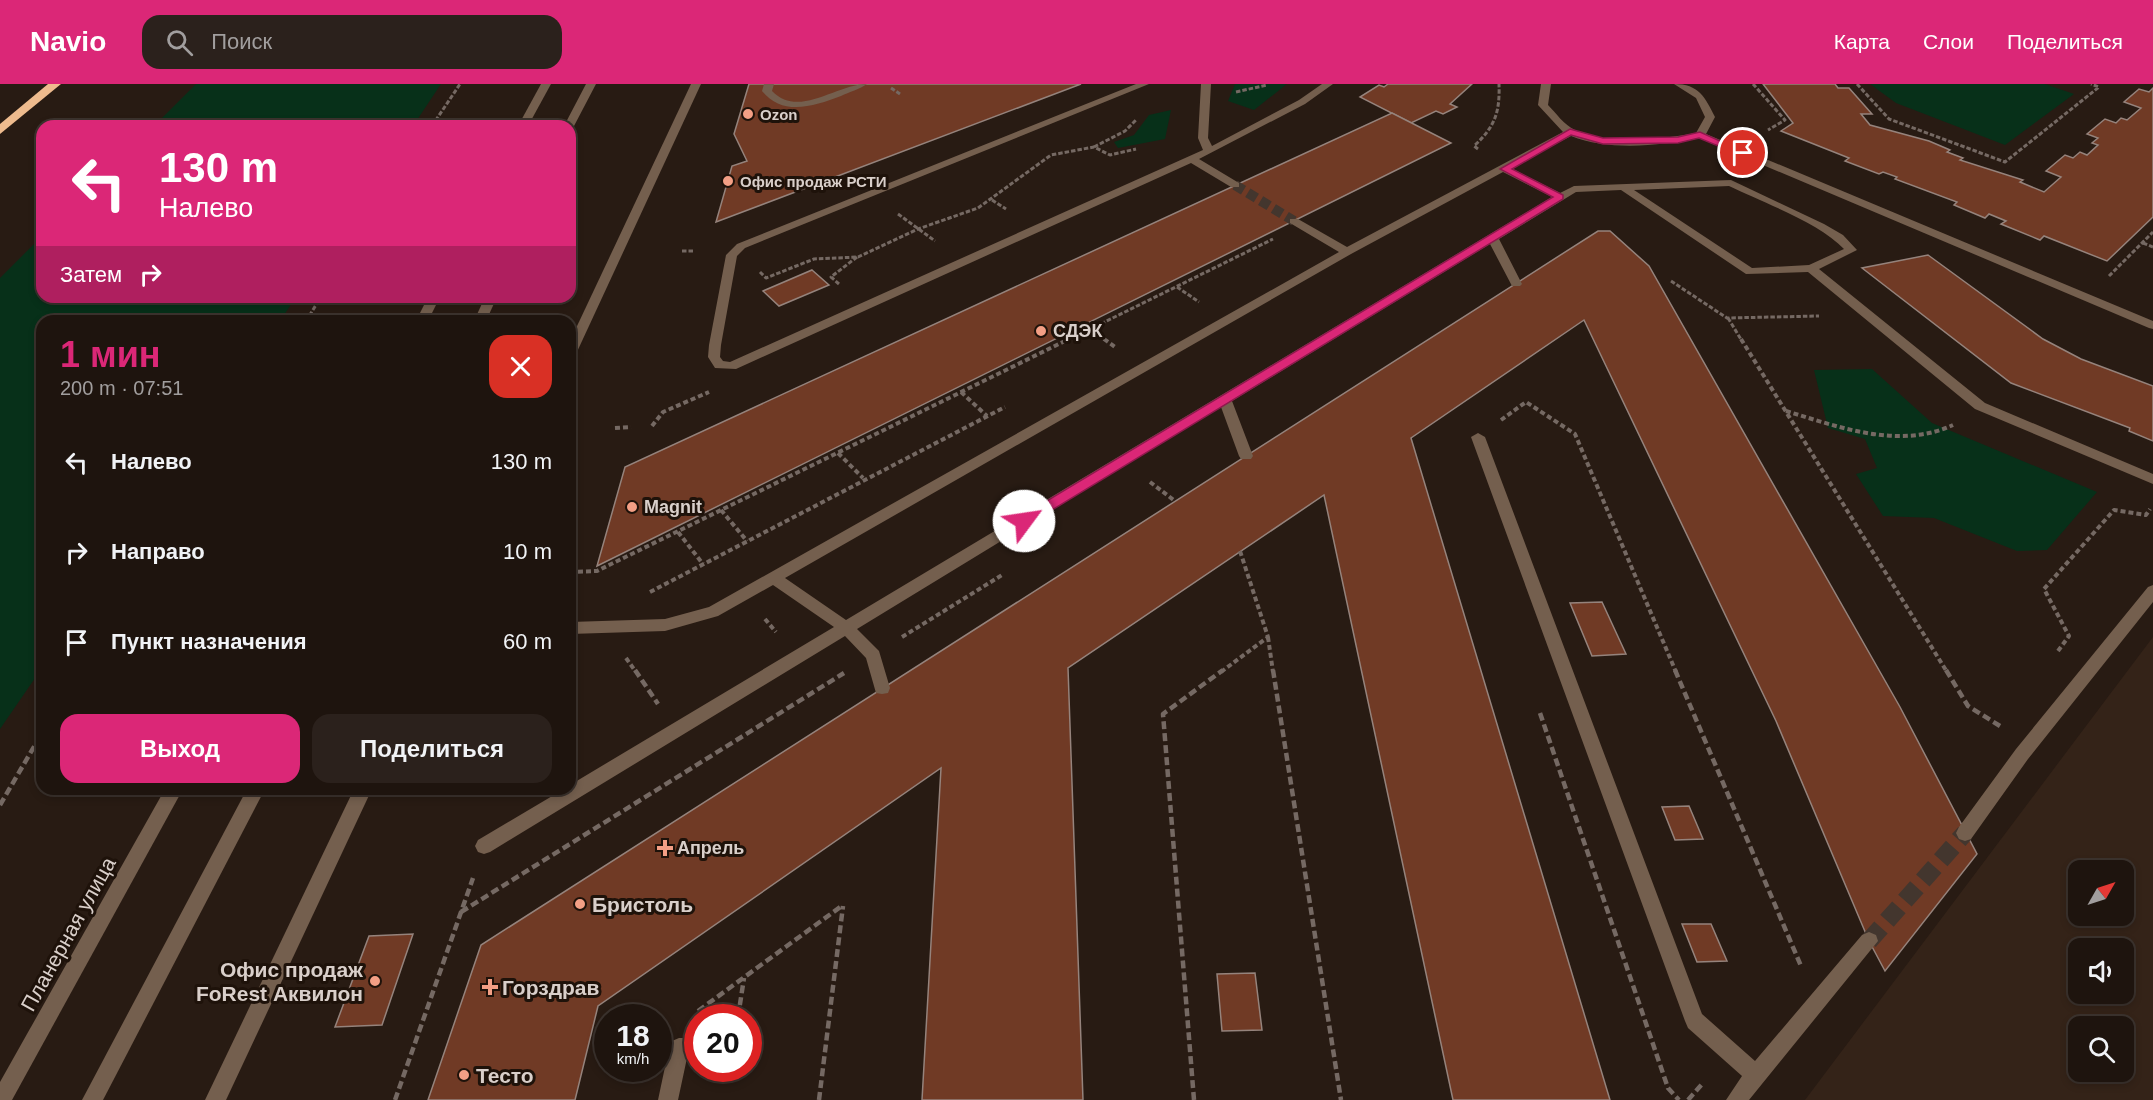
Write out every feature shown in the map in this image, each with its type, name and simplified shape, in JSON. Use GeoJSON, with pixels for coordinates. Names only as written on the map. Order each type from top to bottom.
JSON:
{"type":"FeatureCollection","features":[{"type":"Feature","properties":{"kind":"highway"},"geometry":{"type":"LineString","coordinates":[[0,130],[55,84]]}},
{"type":"Feature","properties":{"kind":"street"},"geometry":{"type":"LineString","coordinates":[[525,120],[546,84]]}},
{"type":"Feature","properties":{"kind":"street"},"geometry":{"type":"LineString","coordinates":[[572,120],[591,84]]}},
{"type":"Feature","properties":{"kind":"street"},"geometry":{"type":"LineString","coordinates":[[576,341],[696,84]]}},
{"type":"Feature","properties":{"kind":"street"},"geometry":{"type":"LineString","coordinates":[[769,84],[767,92],[772,99],[786,105],[803,105],[861,84]]}},
{"type":"Feature","properties":{"kind":"street"},"geometry":{"type":"LineString","coordinates":[[1144,84],[736,249],[732,255],[714,357],[719,365],[732,366],[1209,151],[1302,102],[1328,84]]}},
{"type":"Feature","properties":{"kind":"street"},"geometry":{"type":"LineString","coordinates":[[1206,84],[1203,138],[1209,151]]}},
{"type":"Feature","properties":{"kind":"street"},"geometry":{"type":"LineString","coordinates":[[1546,84],[1543,105],[1570,132],[1603,141],[1678,140],[1700,135],[2153,325]]}},
{"type":"Feature","properties":{"kind":"street"},"geometry":{"type":"LineString","coordinates":[[1679,84],[1700,96],[1710,117],[1700,135]]}},
{"type":"Feature","properties":{"kind":"street"},"geometry":{"type":"LineString","coordinates":[[576,628],[665,625],[713,612],[1127,379],[1347,252],[1570,132]]}},
{"type":"Feature","properties":{"kind":"street"},"geometry":{"type":"LineString","coordinates":[[1191,159],[1235,185]]}},
{"type":"Feature","properties":{"kind":"street"},"geometry":{"type":"LineString","coordinates":[[1505,169],[1560,197]]}},
{"type":"Feature","properties":{"kind":"street"},"geometry":{"type":"LineString","coordinates":[[576,791],[1574,189],[1623,187],[1731,183],[1820,226],[1839,237],[1851,250],[1811,268],[1750,272],[1623,187]]}},
{"type":"Feature","properties":{"kind":"street"},"geometry":{"type":"LineString","coordinates":[[1294,221],[1347,252]]}},
{"type":"Feature","properties":{"kind":"street"},"geometry":{"type":"LineString","coordinates":[[1493,239],[1516,284]]}},
{"type":"Feature","properties":{"kind":"street"},"geometry":{"type":"LineString","coordinates":[[1811,268],[1980,406],[2153,479]]}},
{"type":"Feature","properties":{"kind":"street"},"geometry":{"type":"LineString","coordinates":[[1225,400],[1246,456]]}},
{"type":"Feature","properties":{"kind":"street"},"geometry":{"type":"LineString","coordinates":[[1478,437],[1695,1021],[1756,1075]]}},
{"type":"Feature","properties":{"kind":"street"},"geometry":{"type":"LineString","coordinates":[[772,577],[847,628],[873,655],[882,688]]}},
{"type":"Feature","properties":{"kind":"street"},"geometry":{"type":"LineString","coordinates":[[1965,833],[2022,754],[2153,591]]}},
{"type":"Feature","properties":{"kind":"street","name":"Планерная улица"},"geometry":{"type":"LineString","coordinates":[[1,1100],[171,795]]}},
{"type":"Feature","properties":{"kind":"street"},"geometry":{"type":"LineString","coordinates":[[92,1100],[253,795]]}},
{"type":"Feature","properties":{"kind":"street"},"geometry":{"type":"LineString","coordinates":[[215,1100],[360,795]]}},
{"type":"Feature","properties":{"kind":"street"},"geometry":{"type":"LineString","coordinates":[[484,846],[569,795]]}},
{"type":"Feature","properties":{"kind":"street"},"geometry":{"type":"LineString","coordinates":[[1736,1100],[1869,941]]}},
{"type":"Feature","properties":{"kind":"street"},"geometry":{"type":"LineString","coordinates":[[668,1100],[679,1048],[684,1048]]}},
{"type":"Feature","properties":{"kind":"path"},"geometry":{"type":"LineString","coordinates":[[436,120],[460,84]]}},
{"type":"Feature","properties":{"kind":"path"},"geometry":{"type":"LineString","coordinates":[[1474,146],[1494,129],[1500,107],[1499,84]]}},
{"type":"Feature","properties":{"kind":"path"},"geometry":{"type":"LineString","coordinates":[[1753,84],[1785,120],[1766,131],[1776,135]]}},
{"type":"Feature","properties":{"kind":"path"},"geometry":{"type":"LineString","coordinates":[[1857,84],[1888,119],[2005,162],[2099,87],[2091,84]]}},
{"type":"Feature","properties":{"kind":"path"},"geometry":{"type":"LineString","coordinates":[[736,249],[766,278],[814,259],[858,257],[918,229],[978,208],[1052,155],[1094,147],[1110,155],[1137,148]]}},
{"type":"Feature","properties":{"kind":"path"},"geometry":{"type":"LineString","coordinates":[[870,194],[964,262]]}},
{"type":"Feature","properties":{"kind":"path"},"geometry":{"type":"LineString","coordinates":[[2104,281],[2153,232]]}},
{"type":"Feature","properties":{"kind":"path"},"geometry":{"type":"LineString","coordinates":[[576,572],[597,571],[1273,239]]}},
{"type":"Feature","properties":{"kind":"path"},"geometry":{"type":"LineString","coordinates":[[2142,243],[2153,247]]}},
{"type":"Feature","properties":{"kind":"path"},"geometry":{"type":"LineString","coordinates":[[682,251],[695,250]]}},
{"type":"Feature","properties":{"kind":"path"},"geometry":{"type":"LineString","coordinates":[[2101,268],[2122,277]]}},
{"type":"Feature","properties":{"kind":"path"},"geometry":{"type":"LineString","coordinates":[[1177,287],[1207,307]]}},
{"type":"Feature","properties":{"kind":"path"},"geometry":{"type":"LineString","coordinates":[[1727,318],[1968,706],[2000,726]]}},
{"type":"Feature","properties":{"kind":"path"},"geometry":{"type":"LineString","coordinates":[[1091,329],[1118,349]]}},
{"type":"Feature","properties":{"kind":"path"},"geometry":{"type":"LineString","coordinates":[[652,426],[663,412],[711,391],[732,366]]}},
{"type":"Feature","properties":{"kind":"path"},"geometry":{"type":"LineString","coordinates":[[961,392],[987,416]]}},
{"type":"Feature","properties":{"kind":"path"},"geometry":{"type":"LineString","coordinates":[[1785,411],[1874,436],[1940,434],[1980,406]]}},
{"type":"Feature","properties":{"kind":"path"},"geometry":{"type":"LineString","coordinates":[[615,428],[631,427]]}},
{"type":"Feature","properties":{"kind":"path"},"geometry":{"type":"LineString","coordinates":[[838,453],[863,478]]}},
{"type":"Feature","properties":{"kind":"path"},"geometry":{"type":"LineString","coordinates":[[2055,654],[2069,636],[2044,589],[2114,510],[2146,515],[2153,503]]}},
{"type":"Feature","properties":{"kind":"path"},"geometry":{"type":"LineString","coordinates":[[722,510],[747,541]]}},
{"type":"Feature","properties":{"kind":"path"},"geometry":{"type":"LineString","coordinates":[[678,532],[702,564]]}},
{"type":"Feature","properties":{"kind":"path"},"geometry":{"type":"LineString","coordinates":[[1240,551],[1268,637],[1341,1100]]}},
{"type":"Feature","properties":{"kind":"path"},"geometry":{"type":"LineString","coordinates":[[763,617],[824,686]]}},
{"type":"Feature","properties":{"kind":"path"},"geometry":{"type":"LineString","coordinates":[[1194,1100],[1163,714],[1268,637]]}},
{"type":"Feature","properties":{"kind":"path"},"geometry":{"type":"LineString","coordinates":[[617,657],[636,657]]}},
{"type":"Feature","properties":{"kind":"path"},"geometry":{"type":"LineString","coordinates":[[1994,735],[2007,717]]}},
{"type":"Feature","properties":{"kind":"path"},"geometry":{"type":"LineString","coordinates":[[0,805],[36,743]]}},
{"type":"Feature","properties":{"kind":"path"},"geometry":{"type":"LineString","coordinates":[[395,1100],[484,846]]}},
{"type":"Feature","properties":{"kind":"path"},"geometry":{"type":"LineString","coordinates":[[708,1004],[843,905],[819,1100]]}},
{"type":"Feature","properties":{"kind":"path"},"geometry":{"type":"LineString","coordinates":[[1792,946],[1803,972]]}},
{"type":"Feature","properties":{"kind":"path"},"geometry":{"type":"LineString","coordinates":[[740,1004],[745,977]]}},
{"type":"Feature","properties":{"kind":"shaded area"},"geometry":{"type":"Polygon","coordinates":[[[2153,637],[2153,1100],[1805,1100],[2153,637]]]}},
{"type":"Feature","properties":{"kind":"green space"},"geometry":{"type":"Polygon","coordinates":[[[196,84],[441,84],[417,120],[160,120],[196,84]]]}},
{"type":"Feature","properties":{"kind":"green space"},"geometry":{"type":"Polygon","coordinates":[[[1235,84],[1287,84],[1254,110],[1228,101],[1235,84]]]}},
{"type":"Feature","properties":{"kind":"green space"},"geometry":{"type":"Polygon","coordinates":[[[1870,84],[2045,84],[2074,94],[2005,145],[1896,103],[1870,84]]]}},
{"type":"Feature","properties":{"kind":"green space"},"geometry":{"type":"Polygon","coordinates":[[[1171,110],[1165,139],[1118,148],[1114,142],[1134,135],[1149,115],[1171,110]]]}},
{"type":"Feature","properties":{"kind":"green space"},"geometry":{"type":"Polygon","coordinates":[[[36,242],[36,303],[292,303],[284,315],[36,315],[36,677],[0,729],[0,278],[36,242]]]}},
{"type":"Feature","properties":{"kind":"green space"},"geometry":{"type":"Polygon","coordinates":[[[1872,369],[1932,423],[2097,492],[2047,550],[2017,551],[1934,518],[1883,516],[1856,474],[1877,468],[1865,439],[1828,428],[1814,370],[1872,369]]]}},
{"type":"Feature","properties":{"kind":"building"},"geometry":{"type":"Polygon","coordinates":[[[749,84],[1081,84],[716,222],[732,166],[747,161],[734,134],[749,84]]]}},
{"type":"Feature","properties":{"kind":"building"},"geometry":{"type":"Polygon","coordinates":[[[1388,84],[1472,84],[1450,104],[1457,107],[1443,114],[1436,111],[1411,123],[1360,97],[1379,85],[1384,87],[1388,84]]]}},
{"type":"Feature","properties":{"kind":"building"},"geometry":{"type":"Polygon","coordinates":[[[1763,84],[1835,84],[1838,88],[1849,88],[1872,114],[1861,114],[1870,125],[1929,141],[1963,158],[1960,160],[2023,180],[2020,182],[2044,192],[2061,177],[2046,171],[2065,155],[2073,158],[2080,152],[2087,155],[2098,145],[2092,143],[2098,138],[2087,134],[2105,119],[2116,123],[2121,118],[2127,120],[2141,108],[2124,102],[2139,89],[2149,92],[2153,88],[2153,217],[2107,261],[2044,236],[2040,240],[2001,224],[2006,221],[1989,214],[1985,218],[1954,205],[1957,202],[1895,179],[1897,177],[1883,172],[1879,174],[1845,161],[1849,158],[1781,131],[1793,123],[1763,84]]]}},
{"type":"Feature","properties":{"kind":"building"},"geometry":{"type":"Polygon","coordinates":[[[1392,113],[1451,143],[597,566],[625,467],[1392,113]]]}},
{"type":"Feature","properties":{"kind":"building"},"geometry":{"type":"Polygon","coordinates":[[[1598,231],[1610,231],[1649,266],[1900,707],[1977,854],[1885,971],[1869,941],[1776,721],[1584,320],[1411,438],[1610,1100],[1453,1100],[1324,495],[1068,668],[1083,1100],[922,1100],[941,768],[601,1004],[594,1004],[594,1022],[575,1100],[428,1100],[481,945],[1598,231]]]}},
{"type":"Feature","properties":{"kind":"building"},"geometry":{"type":"Polygon","coordinates":[[[1928,255],[2043,339],[2081,359],[2153,386],[2153,441],[2129,431],[2130,428],[2011,383],[1862,268],[1928,255]]]}},
{"type":"Feature","properties":{"kind":"building"},"geometry":{"type":"Polygon","coordinates":[[[812,270],[829,285],[779,306],[763,291],[812,270]]]}},
{"type":"Feature","properties":{"kind":"building"},"geometry":{"type":"Polygon","coordinates":[[[1602,602],[1626,654],[1592,656],[1570,603],[1602,602]]]}},
{"type":"Feature","properties":{"kind":"building"},"geometry":{"type":"Polygon","coordinates":[[[1689,806],[1703,839],[1675,840],[1662,807],[1689,806]]]}},
{"type":"Feature","properties":{"kind":"building"},"geometry":{"type":"Polygon","coordinates":[[[1682,924],[1711,924],[1727,961],[1697,962],[1682,924]]]}},
{"type":"Feature","properties":{"kind":"building","name":"Офис продаж FoRest Аквилон"},"geometry":{"type":"Polygon","coordinates":[[[413,934],[382,1025],[335,1027],[369,936],[413,934]]]}},
{"type":"Feature","properties":{"kind":"building"},"geometry":{"type":"Polygon","coordinates":[[[1255,973],[1262,1030],[1222,1031],[1217,974],[1255,973]]]}},
{"type":"Feature","properties":{"kind":"tunnel"},"geometry":{"type":"LineString","coordinates":[[1235,185],[1294,221]]}},
{"type":"Feature","properties":{"kind":"tunnel"},"geometry":{"type":"LineString","coordinates":[[1869,941],[1965,833]]}},
{"type":"Feature","properties":{"kind":"place","name":"Ozon"},"geometry":{"type":"Point","coordinates":[748,114]}},
{"type":"Feature","properties":{"kind":"place","name":"Офис продаж РСТИ"},"geometry":{"type":"Point","coordinates":[728,181]}},
{"type":"Feature","properties":{"kind":"place","name":"СДЭК"},"geometry":{"type":"Point","coordinates":[1041,331]}},
{"type":"Feature","properties":{"kind":"place","name":"Magnit"},"geometry":{"type":"Point","coordinates":[632,507]}},
{"type":"Feature","properties":{"kind":"place","name":"Апрель"},"geometry":{"type":"Point","coordinates":[665,848]}},
{"type":"Feature","properties":{"kind":"place","name":"Бристоль"},"geometry":{"type":"Point","coordinates":[580,904]}},
{"type":"Feature","properties":{"kind":"place","name":"Офис продаж FoRest Аквилон"},"geometry":{"type":"Point","coordinates":[375,981]}},
{"type":"Feature","properties":{"kind":"place","name":"Горздрав"},"geometry":{"type":"Point","coordinates":[490,987]}},
{"type":"Feature","properties":{"kind":"place","name":"Тесто"},"geometry":{"type":"Point","coordinates":[464,1075]}},
{"type":"Feature","properties":{"kind":"route"},"geometry":{"type":"LineString","coordinates":[[1024,521],[1560,197],[1505,169],[1570,132],[1603,141],[1678,140],[1700,135],[1743,153]]}}]}
